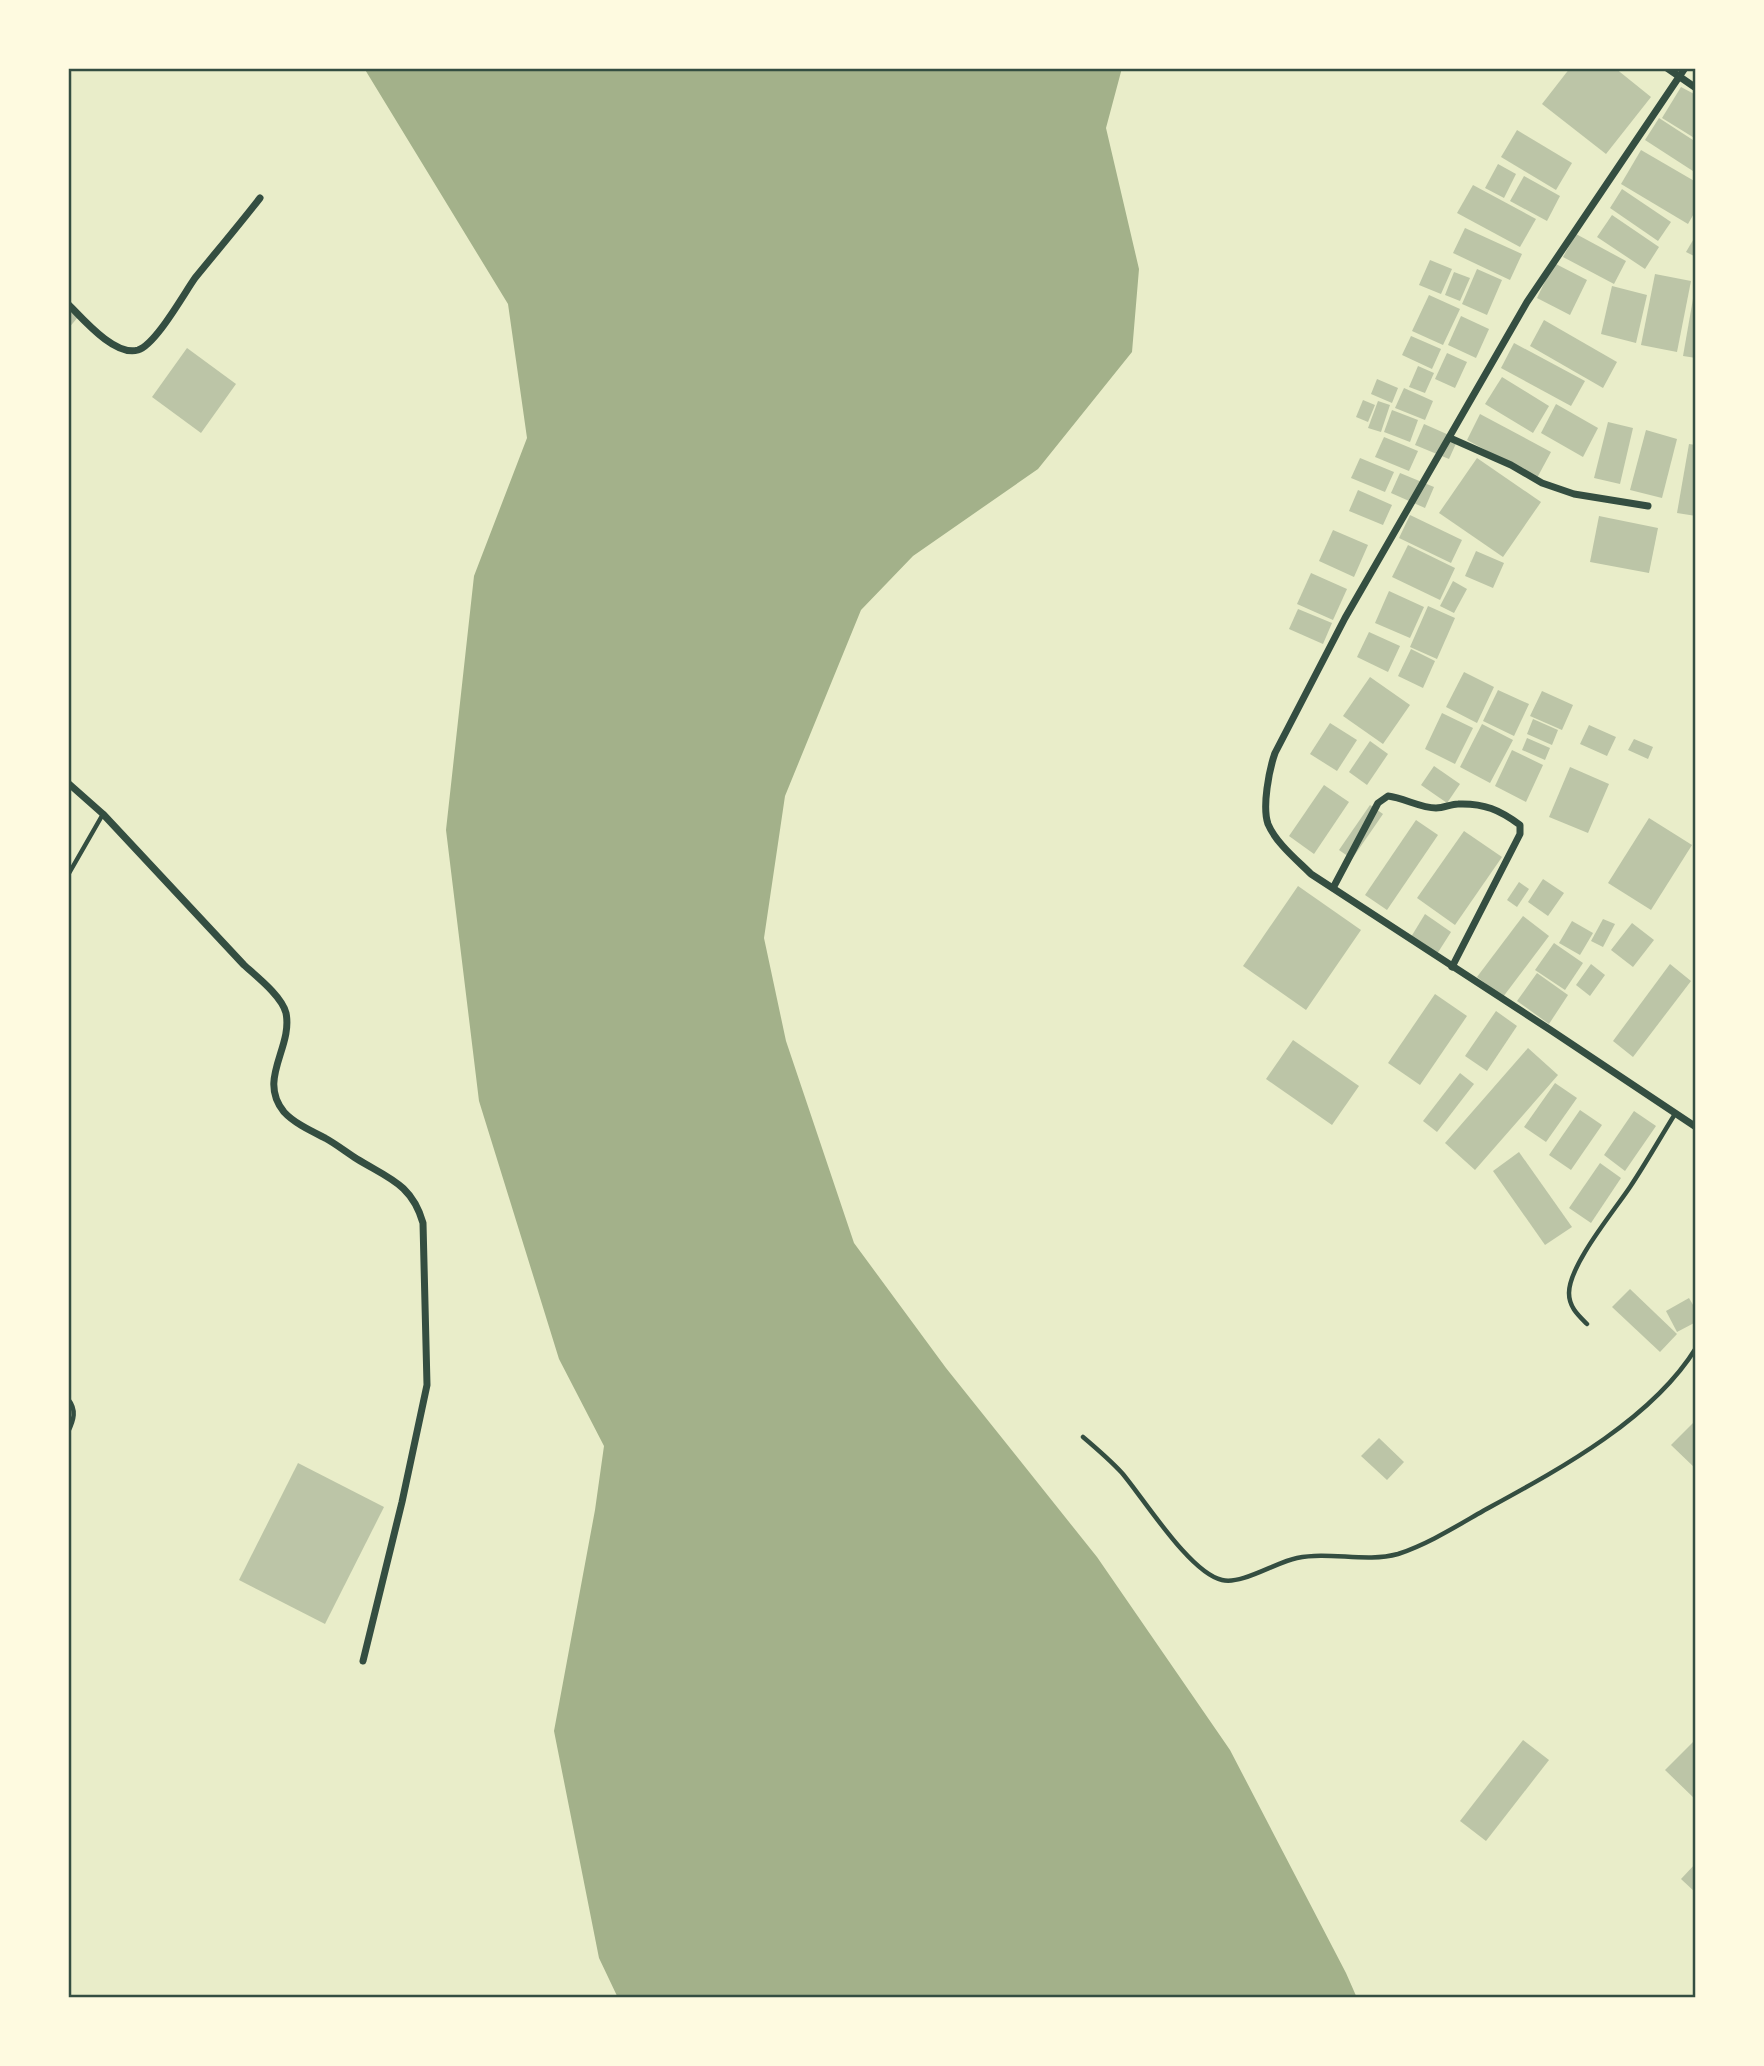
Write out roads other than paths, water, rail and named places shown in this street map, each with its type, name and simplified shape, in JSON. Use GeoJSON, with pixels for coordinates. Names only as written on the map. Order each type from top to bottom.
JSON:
{"type":"FeatureCollection","features":[{"type":"Feature","properties":{"kind":"street"},"geometry":{"type":"LineString","coordinates":[[1667,68],[1696,88]]}},
{"type":"Feature","properties":{"kind":"street"},"geometry":{"type":"LineString","coordinates":[[1685,68],[1527,302],[1345,618],[1285,731],[1270,769],[1266,804],[1268,824],[1283,846],[1311,874],[1696,1128]]}},
{"type":"Feature","properties":{"kind":"street"},"geometry":{"type":"LineString","coordinates":[[68,304],[104,338],[120,349],[137,350],[147,344],[166,321],[193,281],[260,198]]}},
{"type":"Feature","properties":{"kind":"street"},"geometry":{"type":"LineString","coordinates":[[1450,438],[1542,483],[1574,494],[1648,506]]}},
{"type":"Feature","properties":{"kind":"street"},"geometry":{"type":"LineString","coordinates":[[68,783],[103,814],[281,1003],[286,1012],[286,1028],[272,1082],[284,1112],[305,1128],[387,1175],[407,1190],[418,1205],[423,1223],[428,1385],[363,1661]]}},
{"type":"Feature","properties":{"kind":"street"},"geometry":{"type":"LineString","coordinates":[[1333,888],[1378,803],[1388,796],[1437,808],[1455,804],[1482,805],[1500,810],[1520,825],[1520,834],[1452,967]]}},
{"type":"Feature","properties":{"kind":"lane"},"geometry":{"type":"LineString","coordinates":[[68,875],[103,814]]}},
{"type":"Feature","properties":{"kind":"lane"},"geometry":{"type":"LineString","coordinates":[[1587,1324],[1572,1308],[1569,1295],[1575,1272],[1675,1114]]}},
{"type":"Feature","properties":{"kind":"lane"},"geometry":{"type":"LineString","coordinates":[[1083,1437],[1119,1470],[1177,1544],[1205,1571],[1222,1581],[1241,1579],[1281,1561],[1302,1557],[1362,1558],[1395,1555],[1423,1545],[1592,1447],[1670,1383],[1696,1348]]}},
{"type":"Feature","properties":{"kind":"lane"},"geometry":{"type":"LineString","coordinates":[[68,1399],[73,1405],[74,1420],[68,1432]]}}]}
